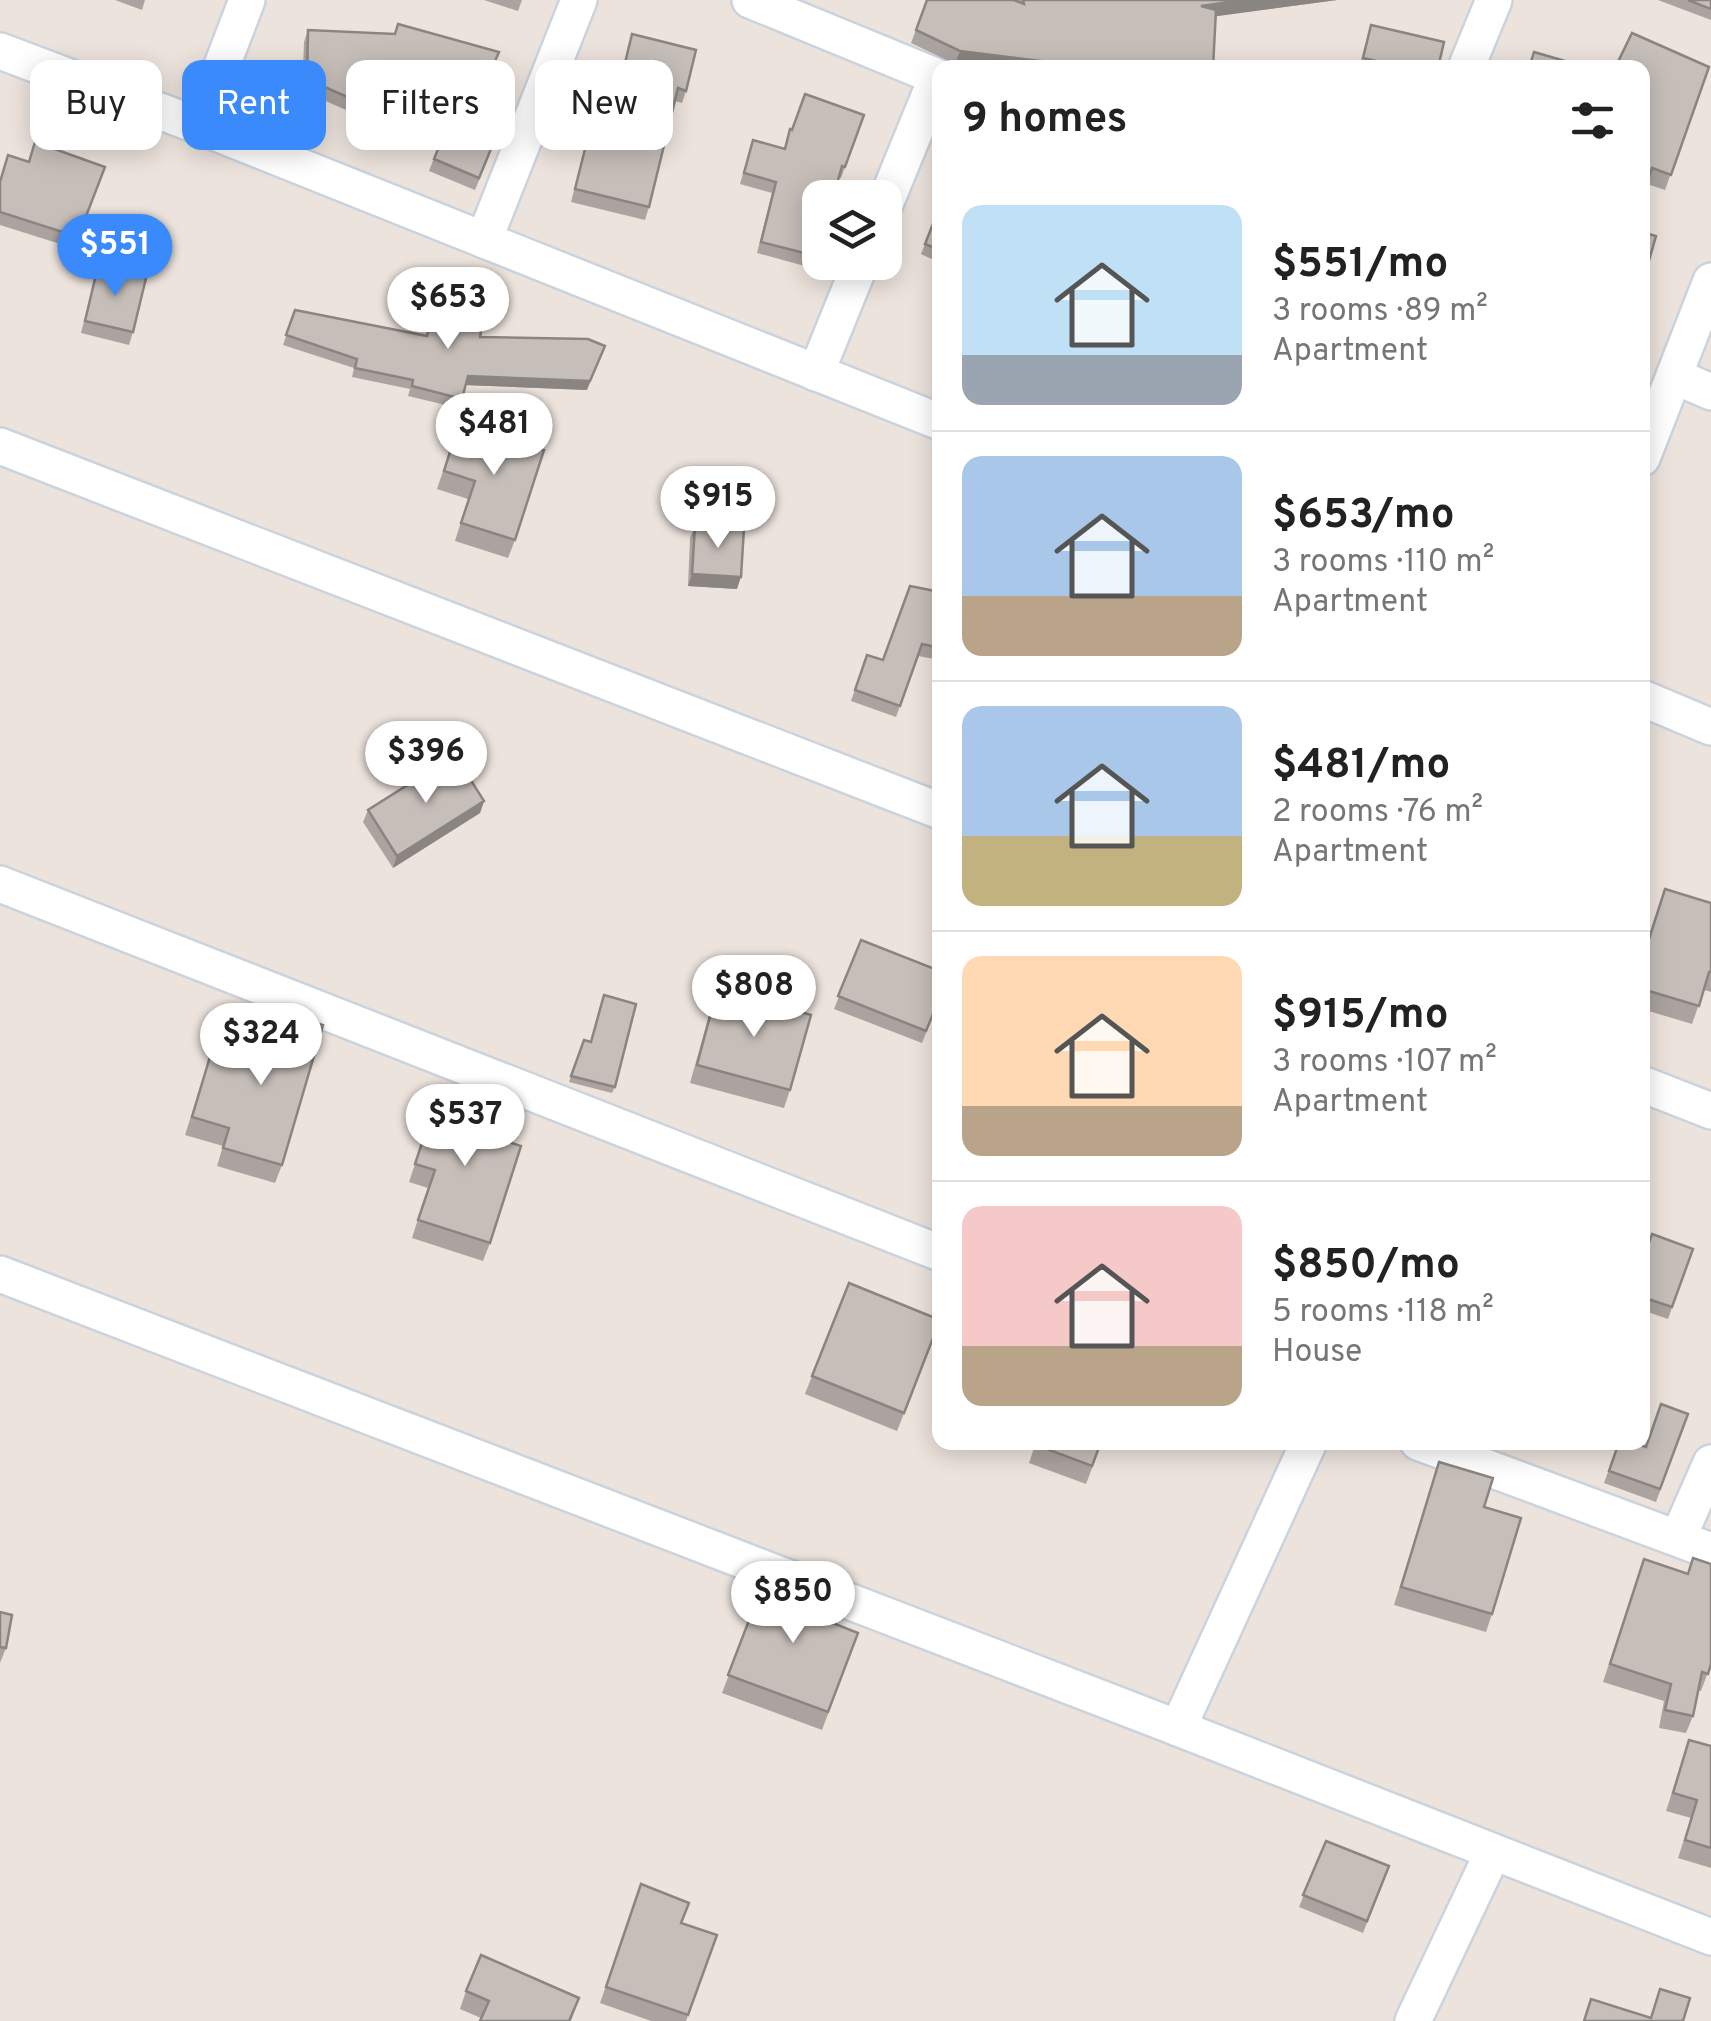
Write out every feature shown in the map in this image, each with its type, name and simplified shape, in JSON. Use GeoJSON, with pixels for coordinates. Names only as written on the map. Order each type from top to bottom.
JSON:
{"type":"FeatureCollection","features":[{"type":"Feature","properties":{"kind":"street"},"geometry":{"type":"LineString","coordinates":[[224,60],[247,0]]}},
{"type":"Feature","properties":{"kind":"street"},"geometry":{"type":"LineString","coordinates":[[484,240],[579,0]]}},
{"type":"Feature","properties":{"kind":"street"},"geometry":{"type":"LineString","coordinates":[[750,0],[932,74]]}},
{"type":"Feature","properties":{"kind":"street"},"geometry":{"type":"LineString","coordinates":[[1469,60],[1494,0]]}},
{"type":"Feature","properties":{"kind":"street"},"geometry":{"type":"LineString","coordinates":[[0,51],[182,120]]}},
{"type":"Feature","properties":{"kind":"street"},"geometry":{"type":"LineString","coordinates":[[895,180],[932,93]]}},
{"type":"Feature","properties":{"kind":"street"},"geometry":{"type":"LineString","coordinates":[[259,150],[932,419]]}},
{"type":"Feature","properties":{"kind":"street"},"geometry":{"type":"LineString","coordinates":[[816,372],[854,280]]}},
{"type":"Feature","properties":{"kind":"street"},"geometry":{"type":"LineString","coordinates":[[1650,438],[1711,281]]}},
{"type":"Feature","properties":{"kind":"street"},"geometry":{"type":"LineString","coordinates":[[1674,376],[1711,392]]}},
{"type":"Feature","properties":{"kind":"street"},"geometry":{"type":"LineString","coordinates":[[0,446],[932,808]]}},
{"type":"Feature","properties":{"kind":"street"},"geometry":{"type":"LineString","coordinates":[[1650,701],[1711,727]]}},
{"type":"Feature","properties":{"kind":"street"},"geometry":{"type":"LineString","coordinates":[[0,884],[932,1250]]}},
{"type":"Feature","properties":{"kind":"street"},"geometry":{"type":"LineString","coordinates":[[1650,1087],[1711,1111]]}},
{"type":"Feature","properties":{"kind":"street"},"geometry":{"type":"LineString","coordinates":[[0,1274],[1711,1937]]}},
{"type":"Feature","properties":{"kind":"street"},"geometry":{"type":"LineString","coordinates":[[1178,1728],[1305,1450]]}},
{"type":"Feature","properties":{"kind":"street"},"geometry":{"type":"LineString","coordinates":[[1440,1450],[1711,1551]]}},
{"type":"Feature","properties":{"kind":"street"},"geometry":{"type":"LineString","coordinates":[[1678,1538],[1711,1463]]}},
{"type":"Feature","properties":{"kind":"street"},"geometry":{"type":"LineString","coordinates":[[1413,2021],[1493,1852]]}},
{"type":"Feature","properties":{"kind":"building"},"geometry":{"type":"Polygon","coordinates":[[[927,0],[1014,0],[1024,4],[1023,0],[1244,0],[1201,6],[1216,10],[1213,60],[1033,60],[960,51],[916,30],[927,0]]]}},
{"type":"Feature","properties":{"kind":"building"},"geometry":{"type":"Polygon","coordinates":[[[1688,0],[1711,0],[1711,9],[1688,0]]]}},
{"type":"Feature","properties":{"kind":"building"},"geometry":{"type":"Polygon","coordinates":[[[398,24],[499,52],[496,60],[346,60],[346,96],[326,87],[326,60],[307,60],[308,30],[395,34],[398,24]]]}},
{"type":"Feature","properties":{"kind":"building"},"geometry":{"type":"Polygon","coordinates":[[[1371,25],[1444,42],[1440,60],[1363,58],[1371,25]]]}},
{"type":"Feature","properties":{"kind":"building"},"geometry":{"type":"Polygon","coordinates":[[[1632,33],[1709,67],[1671,175],[1652,168],[1650,174],[1650,60],[1619,60],[1632,33]]]}},
{"type":"Feature","properties":{"kind":"building"},"geometry":{"type":"Polygon","coordinates":[[[632,34],[696,50],[686,91],[678,88],[673,109],[673,60],[626,60],[632,34]]]}},
{"type":"Feature","properties":{"kind":"building"},"geometry":{"type":"Polygon","coordinates":[[[1534,52],[1562,60],[1532,60],[1534,52]]]}},
{"type":"Feature","properties":{"kind":"building"},"geometry":{"type":"Polygon","coordinates":[[[805,94],[864,115],[838,180],[802,180],[802,252],[761,242],[776,182],[744,173],[753,140],[785,149],[805,94]]]}},
{"type":"Feature","properties":{"kind":"building"},"geometry":{"type":"Polygon","coordinates":[[[33,150],[57,150],[105,167],[78,237],[0,212],[0,182],[8,155],[29,162],[33,150]]]}},
{"type":"Feature","properties":{"kind":"building"},"geometry":{"type":"Polygon","coordinates":[[[438,150],[491,150],[479,178],[434,159],[438,150]]]}},
{"type":"Feature","properties":{"kind":"building"},"geometry":{"type":"Polygon","coordinates":[[[585,150],[663,150],[649,207],[575,189],[585,150]]]}},
{"type":"Feature","properties":{"kind":"building"},"geometry":{"type":"Polygon","coordinates":[[[932,226],[932,247],[925,244],[932,226]]]}},
{"type":"Feature","properties":{"kind":"building"},"geometry":{"type":"Polygon","coordinates":[[[1650,234],[1656,236],[1650,257],[1650,234]]]}},
{"type":"Feature","properties":{"kind":"building"},"geometry":{"type":"Polygon","coordinates":[[[98,266],[146,278],[133,332],[85,321],[98,266]]]}},
{"type":"Feature","properties":{"kind":"building"},"geometry":{"type":"Polygon","coordinates":[[[295,310],[427,336],[432,316],[482,327],[480,337],[588,339],[605,346],[590,381],[468,376],[462,399],[412,386],[413,380],[355,368],[357,359],[286,335],[295,310]]]}},
{"type":"Feature","properties":{"kind":"building"},"geometry":{"type":"Polygon","coordinates":[[[459,423],[544,450],[515,540],[461,523],[475,481],[444,471],[459,423]]]}},
{"type":"Feature","properties":{"kind":"building"},"geometry":{"type":"Polygon","coordinates":[[[695,526],[744,528],[741,577],[692,574],[695,526]]]}},
{"type":"Feature","properties":{"kind":"building"},"geometry":{"type":"Polygon","coordinates":[[[910,586],[932,590],[932,646],[922,644],[900,706],[855,690],[867,655],[883,660],[910,586]]]}},
{"type":"Feature","properties":{"kind":"building"},"geometry":{"type":"Polygon","coordinates":[[[455,755],[484,801],[397,856],[368,810],[455,755]]]}},
{"type":"Feature","properties":{"kind":"building"},"geometry":{"type":"Polygon","coordinates":[[[1665,889],[1711,903],[1711,972],[1699,1006],[1650,991],[1650,936],[1665,889]]]}},
{"type":"Feature","properties":{"kind":"building"},"geometry":{"type":"Polygon","coordinates":[[[861,940],[932,968],[932,1016],[926,1031],[838,996],[861,940]]]}},
{"type":"Feature","properties":{"kind":"building"},"geometry":{"type":"Polygon","coordinates":[[[717,990],[811,1015],[790,1090],[697,1065],[717,990]]]}},
{"type":"Feature","properties":{"kind":"building"},"geometry":{"type":"Polygon","coordinates":[[[604,995],[636,1004],[615,1087],[571,1076],[584,1040],[591,1042],[604,995]]]}},
{"type":"Feature","properties":{"kind":"building"},"geometry":{"type":"Polygon","coordinates":[[[273,1010],[323,1025],[282,1165],[223,1148],[229,1128],[192,1117],[212,1050],[237,1058],[243,1035],[264,1042],[273,1010]]]}},
{"type":"Feature","properties":{"kind":"building"},"geometry":{"type":"Polygon","coordinates":[[[440,1089],[487,1104],[478,1132],[521,1146],[490,1243],[418,1220],[435,1170],[415,1164],[440,1089]]]}},
{"type":"Feature","properties":{"kind":"building"},"geometry":{"type":"Polygon","coordinates":[[[1652,1234],[1693,1249],[1672,1307],[1650,1300],[1652,1234]]]}},
{"type":"Feature","properties":{"kind":"building"},"geometry":{"type":"Polygon","coordinates":[[[849,1283],[932,1317],[932,1341],[904,1413],[812,1376],[849,1283]]]}},
{"type":"Feature","properties":{"kind":"building"},"geometry":{"type":"Polygon","coordinates":[[[1661,1404],[1688,1414],[1660,1489],[1609,1471],[1616,1450],[1650,1450],[1650,1436],[1661,1404]]]}},
{"type":"Feature","properties":{"kind":"building"},"geometry":{"type":"Polygon","coordinates":[[[1049,1450],[1098,1450],[1092,1466],[1049,1450]]]}},
{"type":"Feature","properties":{"kind":"building"},"geometry":{"type":"Polygon","coordinates":[[[1439,1462],[1493,1478],[1484,1507],[1521,1518],[1492,1614],[1401,1587],[1439,1462]]]}},
{"type":"Feature","properties":{"kind":"building"},"geometry":{"type":"Polygon","coordinates":[[[1693,1558],[1711,1564],[1711,1664],[1708,1674],[1702,1672],[1693,1716],[1665,1710],[1671,1684],[1610,1664],[1644,1559],[1688,1574],[1693,1558]]]}},
{"type":"Feature","properties":{"kind":"building"},"geometry":{"type":"Polygon","coordinates":[[[766,1576],[832,1600],[825,1620],[858,1633],[828,1712],[728,1675],[766,1576]]]}},
{"type":"Feature","properties":{"kind":"building"},"geometry":{"type":"Polygon","coordinates":[[[0,1612],[12,1615],[6,1648],[0,1647],[0,1612]]]}},
{"type":"Feature","properties":{"kind":"building"},"geometry":{"type":"Polygon","coordinates":[[[1689,1740],[1711,1746],[1711,1848],[1685,1840],[1697,1800],[1673,1793],[1689,1740]]]}},
{"type":"Feature","properties":{"kind":"building"},"geometry":{"type":"Polygon","coordinates":[[[1326,1841],[1389,1866],[1367,1921],[1303,1895],[1326,1841]]]}},
{"type":"Feature","properties":{"kind":"building"},"geometry":{"type":"Polygon","coordinates":[[[641,1884],[689,1903],[681,1923],[717,1935],[688,2015],[606,1987],[641,1884]]]}},
{"type":"Feature","properties":{"kind":"building"},"geometry":{"type":"Polygon","coordinates":[[[481,1955],[579,1998],[569,2021],[480,2021],[489,2001],[466,1991],[481,1955]]]}},
{"type":"Feature","properties":{"kind":"building"},"geometry":{"type":"Polygon","coordinates":[[[1660,1989],[1690,1998],[1683,2021],[1584,2021],[1591,1999],[1651,2018],[1660,1989]]]}}]}
